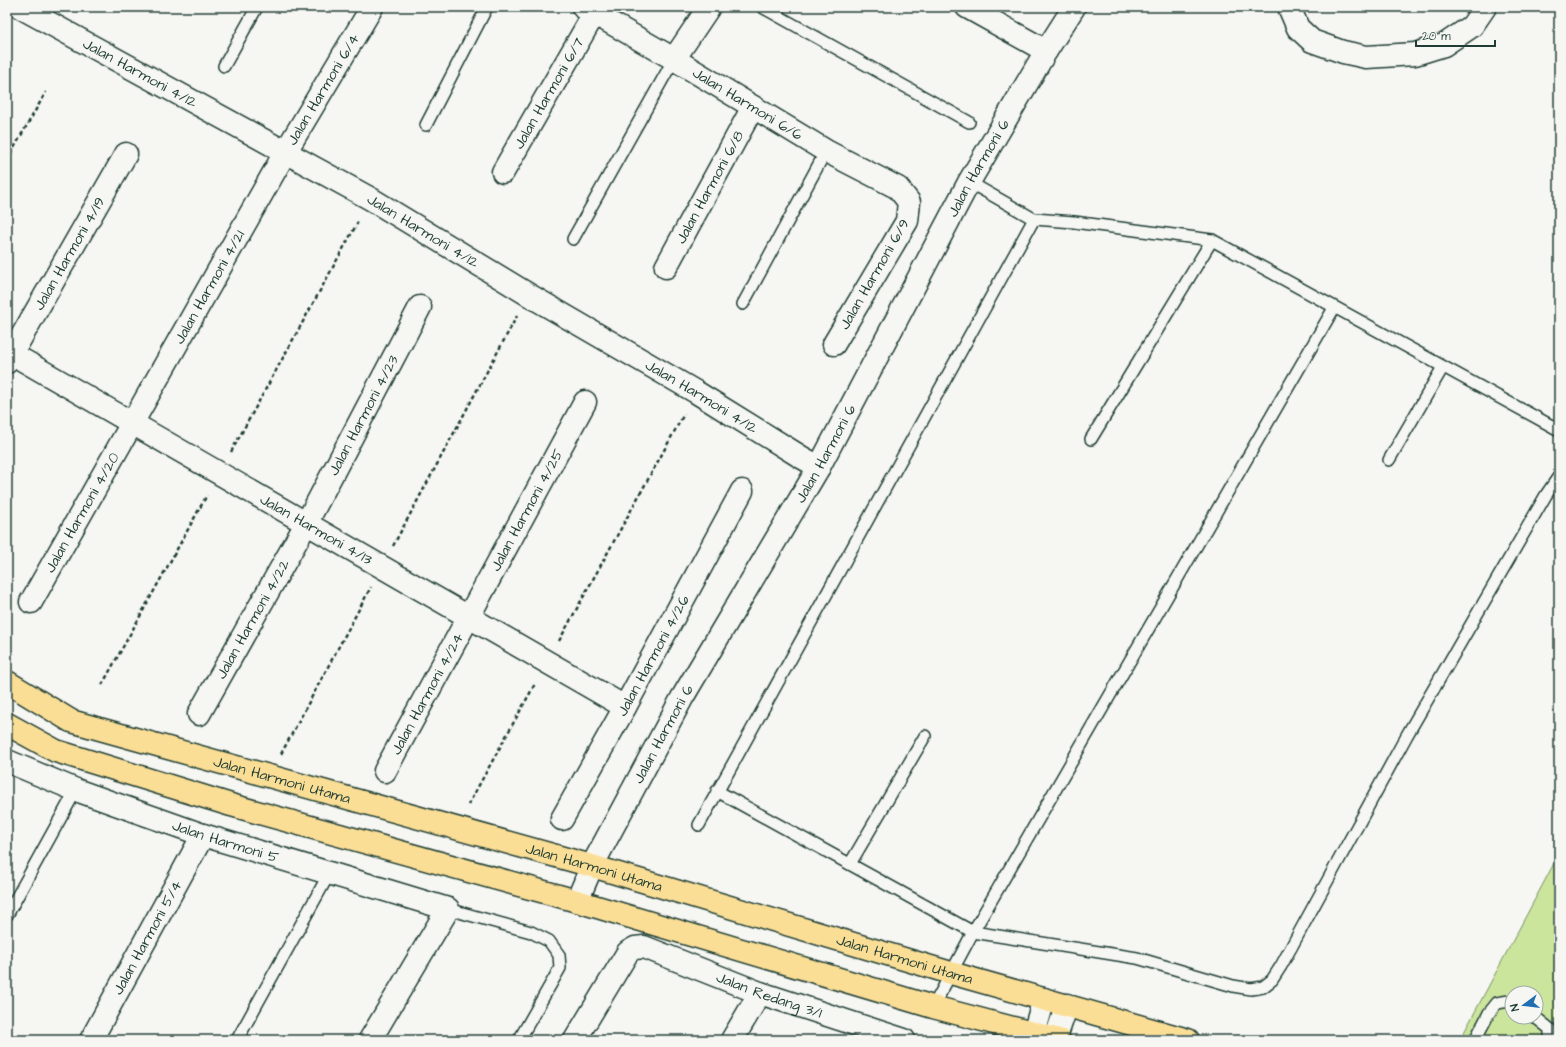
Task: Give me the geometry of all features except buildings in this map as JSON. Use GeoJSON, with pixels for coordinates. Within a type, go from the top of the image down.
{"type":"FeatureCollection","features":[{"type":"Feature","properties":{"kind":"main road","name":"Jalan Harmoni Utama"},"geometry":{"type":"LineString","coordinates":[[7,682],[71,721],[592,866],[951,973],[1188,1040]]}},
{"type":"Feature","properties":{"kind":"main road"},"geometry":{"type":"LineString","coordinates":[[7,724],[56,751],[239,807],[577,901],[1033,1037],[1057,1040]]}},
{"type":"Feature","properties":{"kind":"street","name":"Jalan Harmoni 4/12"},"geometry":{"type":"LineString","coordinates":[[20,7],[286,151],[371,199],[529,295],[696,392],[800,457],[819,467]]}},
{"type":"Feature","properties":{"kind":"street","name":"Jalan Harmoni 6/4"},"geometry":{"type":"LineString","coordinates":[[286,151],[372,7]]}},
{"type":"Feature","properties":{"kind":"street"},"geometry":{"type":"LineString","coordinates":[[674,59],[709,7]]}},
{"type":"Feature","properties":{"kind":"street"},"geometry":{"type":"LineString","coordinates":[[967,7],[992,13],[1046,50]]}},
{"type":"Feature","properties":{"kind":"street","name":"Jalan Harmoni 6"},"geometry":{"type":"LineString","coordinates":[[577,901],[592,866],[682,698],[819,467],[969,182],[1046,50],[1074,7]]}},
{"type":"Feature","properties":{"kind":"street"},"geometry":{"type":"LineString","coordinates":[[1289,7],[1298,28],[1312,41],[1343,52],[1366,57],[1414,54],[1444,45],[1472,26],[1485,7]]}},
{"type":"Feature","properties":{"kind":"street","name":"Jalan Harmoni 6/6"},"geometry":{"type":"LineString","coordinates":[[588,10],[674,59],[826,151],[898,188],[909,202]]}},
{"type":"Feature","properties":{"kind":"street","name":"Jalan Harmoni 6/7"},"geometry":{"type":"LineString","coordinates":[[503,172],[588,10]]}},
{"type":"Feature","properties":{"kind":"street","name":"Jalan Harmoni 6/8"},"geometry":{"type":"LineString","coordinates":[[666,267],[753,107]]}},
{"type":"Feature","properties":{"kind":"street","name":"Jalan Harmoni 4/21"},"geometry":{"type":"LineString","coordinates":[[132,423],[286,151]]}},
{"type":"Feature","properties":{"kind":"street","name":"Jalan Harmoni 4/19"},"geometry":{"type":"LineString","coordinates":[[8,356],[126,154]]}},
{"type":"Feature","properties":{"kind":"street","name":"Jalan Harmoni 6/9"},"geometry":{"type":"LineString","coordinates":[[834,344],[907,220],[909,202]]}},
{"type":"Feature","properties":{"kind":"street","name":"Jalan Harmoni 4/23"},"geometry":{"type":"LineString","coordinates":[[306,524],[420,307]]}},
{"type":"Feature","properties":{"kind":"street","name":"Jalan Harmoni 4/13"},"geometry":{"type":"LineString","coordinates":[[8,356],[132,423],[625,707]]}},
{"type":"Feature","properties":{"kind":"street","name":"Jalan Harmoni 4/25"},"geometry":{"type":"LineString","coordinates":[[468,617],[585,402]]}},
{"type":"Feature","properties":{"kind":"street","name":"Jalan Harmoni 4/20"},"geometry":{"type":"LineString","coordinates":[[31,602],[132,423]]}},
{"type":"Feature","properties":{"kind":"street","name":"Jalan Harmoni 4/26"},"geometry":{"type":"LineString","coordinates":[[562,819],[625,707],[742,491]]}},
{"type":"Feature","properties":{"kind":"street","name":"Jalan Harmoni 4/22"},"geometry":{"type":"LineString","coordinates":[[198,714],[306,524]]}},
{"type":"Feature","properties":{"kind":"street","name":"Jalan Harmoni 4/24"},"geometry":{"type":"LineString","coordinates":[[385,771],[468,617]]}},
{"type":"Feature","properties":{"kind":"street","name":"Jalan Harmoni 5"},"geometry":{"type":"LineString","coordinates":[[7,761],[76,790],[203,835],[448,909]]}},
{"type":"Feature","properties":{"kind":"street","name":"Jalan Harmoni 5/4"},"geometry":{"type":"LineString","coordinates":[[91,1040],[203,835]]}},
{"type":"Feature","properties":{"kind":"street"},"geometry":{"type":"LineString","coordinates":[[370,1040],[448,909]]}},
{"type":"Feature","properties":{"kind":"street","name":"Jalan Redang 3/1"},"geometry":{"type":"LineString","coordinates":[[574,1040],[628,952],[635,948],[644,947],[760,992],[898,1039]]}},
{"type":"Feature","properties":{"kind":"street"},"geometry":{"type":"LineString","coordinates":[[732,1040],[760,992]]}},
{"type":"Feature","properties":{"kind":"street"},"geometry":{"type":"LineString","coordinates":[[1033,1037],[1044,999]]}},
{"type":"Feature","properties":{"kind":"street"},"geometry":{"type":"LineString","coordinates":[[1057,1040],[1067,1005]]}},
{"type":"Feature","properties":{"kind":"lane"},"geometry":{"type":"LineString","coordinates":[[224,66],[257,7]]}},
{"type":"Feature","properties":{"kind":"lane"},"geometry":{"type":"LineString","coordinates":[[426,126],[487,7]]}},
{"type":"Feature","properties":{"kind":"lane"},"geometry":{"type":"LineString","coordinates":[[762,7],[969,122]]}},
{"type":"Feature","properties":{"kind":"lane"},"geometry":{"type":"LineString","coordinates":[[573,239],[674,59]]}},
{"type":"Feature","properties":{"kind":"lane"},"geometry":{"type":"LineString","coordinates":[[743,304],[826,151]]}},
{"type":"Feature","properties":{"kind":"lane"},"geometry":{"type":"LineString","coordinates":[[969,182],[1034,219],[1082,223],[1212,240],[1559,430]]}},
{"type":"Feature","properties":{"kind":"lane"},"geometry":{"type":"LineString","coordinates":[[699,825],[1034,219]]}},
{"type":"Feature","properties":{"kind":"lane"},"geometry":{"type":"LineString","coordinates":[[1091,439],[1212,240]]}},
{"type":"Feature","properties":{"kind":"lane"},"geometry":{"type":"LineString","coordinates":[[933,1007],[973,932],[1334,308]]}},
{"type":"Feature","properties":{"kind":"lane"},"geometry":{"type":"LineString","coordinates":[[1389,460],[1444,367]]}},
{"type":"Feature","properties":{"kind":"lane"},"geometry":{"type":"LineString","coordinates":[[717,791],[973,932],[1137,958],[1233,986],[1251,988],[1263,987],[1272,980],[1407,735],[1542,502],[1559,476]]}},
{"type":"Feature","properties":{"kind":"lane"},"geometry":{"type":"LineString","coordinates":[[850,864],[925,736]]}},
{"type":"Feature","properties":{"kind":"lane"},"geometry":{"type":"LineString","coordinates":[[7,915],[76,790]]}},
{"type":"Feature","properties":{"kind":"lane"},"geometry":{"type":"LineString","coordinates":[[237,1040],[329,874]]}},
{"type":"Feature","properties":{"kind":"lane"},"geometry":{"type":"LineString","coordinates":[[448,909],[531,932],[549,941],[559,954],[560,968],[519,1040]]}},
{"type":"Feature","properties":{"kind":"lane"},"geometry":{"type":"LineString","coordinates":[[1476,1040],[1489,1013],[1496,1003],[1504,1002]]}},
{"type":"Feature","properties":{"kind":"lane"},"geometry":{"type":"LineString","coordinates":[[1544,1024],[1550,1029],[1550,1040]]}},
{"type":"Feature","properties":{"kind":"path"},"geometry":{"type":"LineString","coordinates":[[7,160],[46,92]]}},
{"type":"Feature","properties":{"kind":"path"},"geometry":{"type":"LineString","coordinates":[[102,685],[360,218]]}},
{"type":"Feature","properties":{"kind":"path"},"geometry":{"type":"LineString","coordinates":[[278,760],[529,295]]}},
{"type":"Feature","properties":{"kind":"path"},"geometry":{"type":"LineString","coordinates":[[466,809],[696,392]]}},
{"type":"Feature","properties":{"kind":"green space"},"geometry":{"type":"Polygon","coordinates":[[[1559,854],[1559,1040],[1460,1040],[1559,854]]]}}]}
